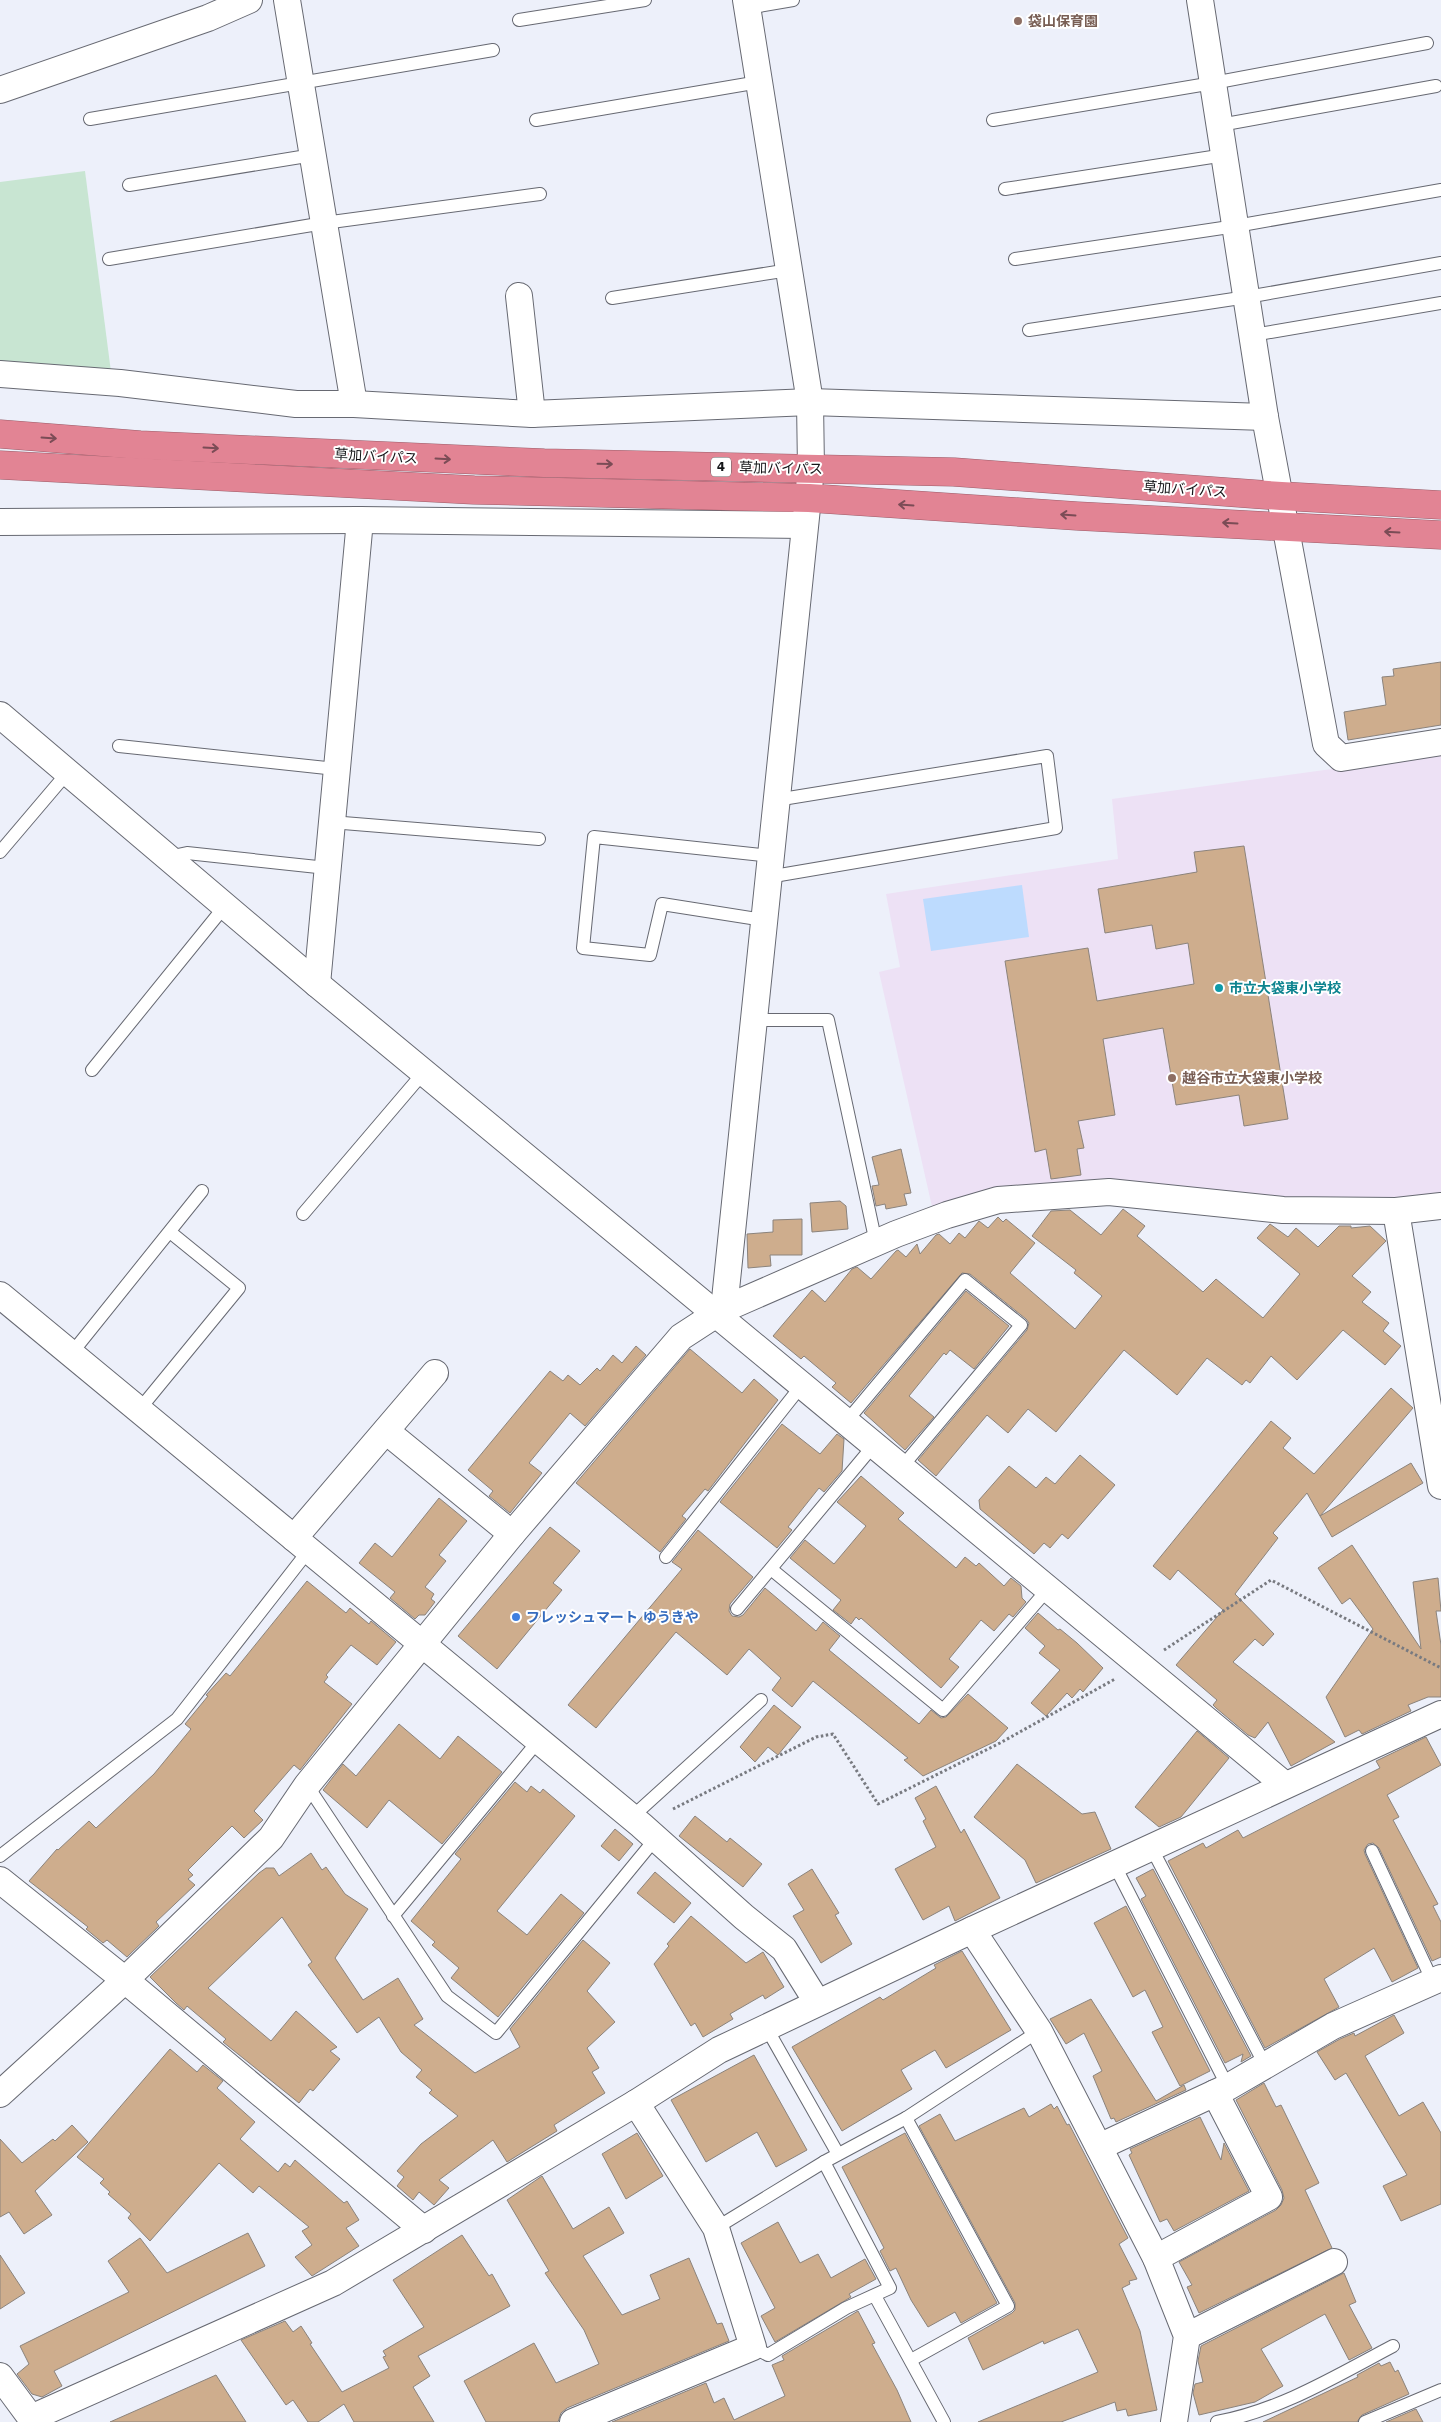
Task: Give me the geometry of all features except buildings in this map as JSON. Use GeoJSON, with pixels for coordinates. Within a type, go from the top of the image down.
{"type":"FeatureCollection","features":[{"type":"Feature","properties":{"kind":"highway","name":"草加バイパス"},"geometry":{"type":"LineString","coordinates":[[0,434],[140,445],[544,463],[954,472],[1281,496],[1441,505]]}},
{"type":"Feature","properties":{"kind":"highway","name":"草加バイパス"},"geometry":{"type":"LineString","coordinates":[[0,465],[474,490],[808,498],[1077,516],[1441,535]]}},
{"type":"Feature","properties":{"kind":"street"},"geometry":{"type":"LineString","coordinates":[[0,90],[208,18],[249,0]]}},
{"type":"Feature","properties":{"kind":"street"},"geometry":{"type":"LineString","coordinates":[[287,0],[354,404]]}},
{"type":"Feature","properties":{"kind":"street"},"geometry":{"type":"LineString","coordinates":[[1200,0],[1265,417],[1326,744],[1341,758],[1441,742]]}},
{"type":"Feature","properties":{"kind":"street"},"geometry":{"type":"LineString","coordinates":[[720,1312],[754,1020],[810,469],[810,402],[747,4]]}},
{"type":"Feature","properties":{"kind":"street"},"geometry":{"type":"LineString","coordinates":[[519,296],[532,414]]}},
{"type":"Feature","properties":{"kind":"street"},"geometry":{"type":"LineString","coordinates":[[0,374],[120,384],[296,404],[354,404],[532,414],[810,402],[1265,417]]}},
{"type":"Feature","properties":{"kind":"street"},"geometry":{"type":"LineString","coordinates":[[0,522],[360,520],[804,525]]}},
{"type":"Feature","properties":{"kind":"street"},"geometry":{"type":"LineString","coordinates":[[316,984],[360,520]]}},
{"type":"Feature","properties":{"kind":"street"},"geometry":{"type":"LineString","coordinates":[[0,715],[316,984],[720,1312],[802,1385],[901,1468],[1286,1785]]}},
{"type":"Feature","properties":{"kind":"street"},"geometry":{"type":"LineString","coordinates":[[0,2094],[125,1980],[271,1838],[307,1785],[421,1643],[512,1534],[681,1337],[720,1312],[947,1215],[998,1200],[1109,1192],[1283,1210],[1396,1211],[1441,1206]]}},
{"type":"Feature","properties":{"kind":"street"},"geometry":{"type":"LineString","coordinates":[[1396,1211],[1441,1486]]}},
{"type":"Feature","properties":{"kind":"street"},"geometry":{"type":"LineString","coordinates":[[0,1295],[643,1826],[744,1917],[784,1949],[818,2002]]}},
{"type":"Feature","properties":{"kind":"street"},"geometry":{"type":"LineString","coordinates":[[302,1544],[386,1431],[435,1373]]}},
{"type":"Feature","properties":{"kind":"street"},"geometry":{"type":"LineString","coordinates":[[386,1431],[512,1534]]}},
{"type":"Feature","properties":{"kind":"street"},"geometry":{"type":"LineString","coordinates":[[0,2376],[31,2418],[333,2283],[636,2103],[719,2050],[972,1930],[1441,1714]]}},
{"type":"Feature","properties":{"kind":"street"},"geometry":{"type":"LineString","coordinates":[[0,1880],[125,1980],[424,2230]]}},
{"type":"Feature","properties":{"kind":"street"},"geometry":{"type":"LineString","coordinates":[[972,1930],[1039,2031],[1156,2258],[1187,2336],[1174,2422]]}},
{"type":"Feature","properties":{"kind":"street"},"geometry":{"type":"LineString","coordinates":[[1099,2147],[1221,2090],[1333,2026],[1437,1980]]}},
{"type":"Feature","properties":{"kind":"street"},"geometry":{"type":"LineString","coordinates":[[1156,2258],[1269,2197],[1221,2090]]}},
{"type":"Feature","properties":{"kind":"street"},"geometry":{"type":"LineString","coordinates":[[573,2422],[753,2347],[716,2228],[636,2103]]}},
{"type":"Feature","properties":{"kind":"street"},"geometry":{"type":"LineString","coordinates":[[1187,2336],[1334,2262]]}},
{"type":"Feature","properties":{"kind":"lane"},"geometry":{"type":"LineString","coordinates":[[519,20],[644,0]]}},
{"type":"Feature","properties":{"kind":"lane"},"geometry":{"type":"LineString","coordinates":[[747,4],[793,0]]}},
{"type":"Feature","properties":{"kind":"lane"},"geometry":{"type":"LineString","coordinates":[[993,120],[1213,83],[1427,43]]}},
{"type":"Feature","properties":{"kind":"lane"},"geometry":{"type":"LineString","coordinates":[[90,119],[494,50]]}},
{"type":"Feature","properties":{"kind":"lane"},"geometry":{"type":"LineString","coordinates":[[536,120],[759,82]]}},
{"type":"Feature","properties":{"kind":"lane"},"geometry":{"type":"LineString","coordinates":[[1220,125],[1436,86]]}},
{"type":"Feature","properties":{"kind":"lane"},"geometry":{"type":"LineString","coordinates":[[129,185],[313,155]]}},
{"type":"Feature","properties":{"kind":"lane"},"geometry":{"type":"LineString","coordinates":[[1006,189],[1225,155]]}},
{"type":"Feature","properties":{"kind":"lane"},"geometry":{"type":"LineString","coordinates":[[1015,259],[1236,226],[1441,190]]}},
{"type":"Feature","properties":{"kind":"lane"},"geometry":{"type":"LineString","coordinates":[[109,259],[324,223],[540,194]]}},
{"type":"Feature","properties":{"kind":"lane"},"geometry":{"type":"LineString","coordinates":[[1028,330],[1247,297],[1441,263]]}},
{"type":"Feature","properties":{"kind":"lane"},"geometry":{"type":"LineString","coordinates":[[612,298],[789,270]]}},
{"type":"Feature","properties":{"kind":"lane"},"geometry":{"type":"LineString","coordinates":[[1253,335],[1441,303]]}},
{"type":"Feature","properties":{"kind":"lane"},"geometry":{"type":"LineString","coordinates":[[119,746],[336,769]]}},
{"type":"Feature","properties":{"kind":"lane"},"geometry":{"type":"LineString","coordinates":[[764,920],[662,904],[650,955],[583,948],[594,837],[770,867],[1056,828],[1047,756],[776,800]]}},
{"type":"Feature","properties":{"kind":"lane"},"geometry":{"type":"LineString","coordinates":[[0,852],[68,772]]}},
{"type":"Feature","properties":{"kind":"lane"},"geometry":{"type":"LineString","coordinates":[[331,822],[539,838]]}},
{"type":"Feature","properties":{"kind":"lane"},"geometry":{"type":"LineString","coordinates":[[167,857],[187,853],[327,868]]}},
{"type":"Feature","properties":{"kind":"lane"},"geometry":{"type":"LineString","coordinates":[[92,1070],[225,906]]}},
{"type":"Feature","properties":{"kind":"lane"},"geometry":{"type":"LineString","coordinates":[[754,1020],[828,1020],[876,1244]]}},
{"type":"Feature","properties":{"kind":"lane"},"geometry":{"type":"LineString","coordinates":[[303,1214],[424,1072]]}},
{"type":"Feature","properties":{"kind":"lane"},"geometry":{"type":"LineString","coordinates":[[71,1354],[202,1191]]}},
{"type":"Feature","properties":{"kind":"lane"},"geometry":{"type":"LineString","coordinates":[[139,1410],[239,1288],[170,1232]]}},
{"type":"Feature","properties":{"kind":"lane"},"geometry":{"type":"LineString","coordinates":[[846,1422],[965,1280],[1021,1325],[901,1468]]}},
{"type":"Feature","properties":{"kind":"lane"},"geometry":{"type":"LineString","coordinates":[[666,1557],[802,1385]]}},
{"type":"Feature","properties":{"kind":"lane"},"geometry":{"type":"LineString","coordinates":[[737,1609],[874,1445]]}},
{"type":"Feature","properties":{"kind":"lane"},"geometry":{"type":"LineString","coordinates":[[0,1856],[177,1719],[302,1544]]}},
{"type":"Feature","properties":{"kind":"lane"},"geometry":{"type":"LineString","coordinates":[[771,1569],[943,1710],[1048,1588]]}},
{"type":"Feature","properties":{"kind":"lane"},"geometry":{"type":"LineString","coordinates":[[307,1785],[447,1996],[496,2034],[643,1826],[761,1700]]}},
{"type":"Feature","properties":{"kind":"lane"},"geometry":{"type":"LineString","coordinates":[[393,1916],[538,1740]]}},
{"type":"Feature","properties":{"kind":"lane"},"geometry":{"type":"LineString","coordinates":[[1151,1847],[1265,2066]]}},
{"type":"Feature","properties":{"kind":"lane"},"geometry":{"type":"LineString","coordinates":[[1372,1852],[1437,1980]]}},
{"type":"Feature","properties":{"kind":"lane"},"geometry":{"type":"LineString","coordinates":[[1114,1864],[1221,2090]]}},
{"type":"Feature","properties":{"kind":"lane"},"geometry":{"type":"LineString","coordinates":[[766,2027],[838,2154]]}},
{"type":"Feature","properties":{"kind":"lane"},"geometry":{"type":"LineString","coordinates":[[716,2228],[824,2162],[906,2118],[1039,2031]]}},
{"type":"Feature","properties":{"kind":"lane"},"geometry":{"type":"LineString","coordinates":[[906,2118],[1008,2306],[911,2360]]}},
{"type":"Feature","properties":{"kind":"lane"},"geometry":{"type":"LineString","coordinates":[[753,2347],[768,2355],[846,2308],[890,2288],[824,2162]]}},
{"type":"Feature","properties":{"kind":"lane"},"geometry":{"type":"LineString","coordinates":[[875,2296],[944,2422]]}},
{"type":"Feature","properties":{"kind":"lane"},"geometry":{"type":"LineString","coordinates":[[1217,2422],[1240,2418],[1291,2400],[1393,2346]]}},
{"type":"Feature","properties":{"kind":"lane"},"geometry":{"type":"LineString","coordinates":[[1365,2422],[1441,2390]]}},
{"type":"Feature","properties":{"kind":"path"},"geometry":{"type":"LineString","coordinates":[[643,1826],[816,1737],[826,1734],[834,1734],[878,1804],[1000,1743],[1140,1665],[1271,1580],[1441,1668]]}},
{"type":"Feature","properties":{"kind":"shaded area","name":"越谷市立大袋東小学校"},"geometry":{"type":"Polygon","coordinates":[[[1441,754],[1441,1198],[1287,1201],[1168,1189],[933,1211],[879,972],[900,967],[886,894],[1118,859],[1112,799],[1441,754]]]}},
{"type":"Feature","properties":{"kind":"green space"},"geometry":{"type":"Polygon","coordinates":[[[85,171],[111,372],[0,363],[0,182],[85,171]]]}},
{"type":"Feature","properties":{"kind":"water"},"geometry":{"type":"Polygon","coordinates":[[[1022,885],[1029,937],[931,951],[923,899],[1022,885]]]}},
{"type":"Feature","properties":{"kind":"place","name":"袋山保育園"},"geometry":{"type":"Point","coordinates":[1018,21]}},
{"type":"Feature","properties":{"kind":"place","name":"市立大袋東小学校"},"geometry":{"type":"Point","coordinates":[1219,988]}},
{"type":"Feature","properties":{"kind":"place","name":"越谷市立大袋東小学校"},"geometry":{"type":"Point","coordinates":[1172,1078]}},
{"type":"Feature","properties":{"kind":"place","name":"フレッシュマート ゆうきや"},"geometry":{"type":"Point","coordinates":[516,1617]}}]}
